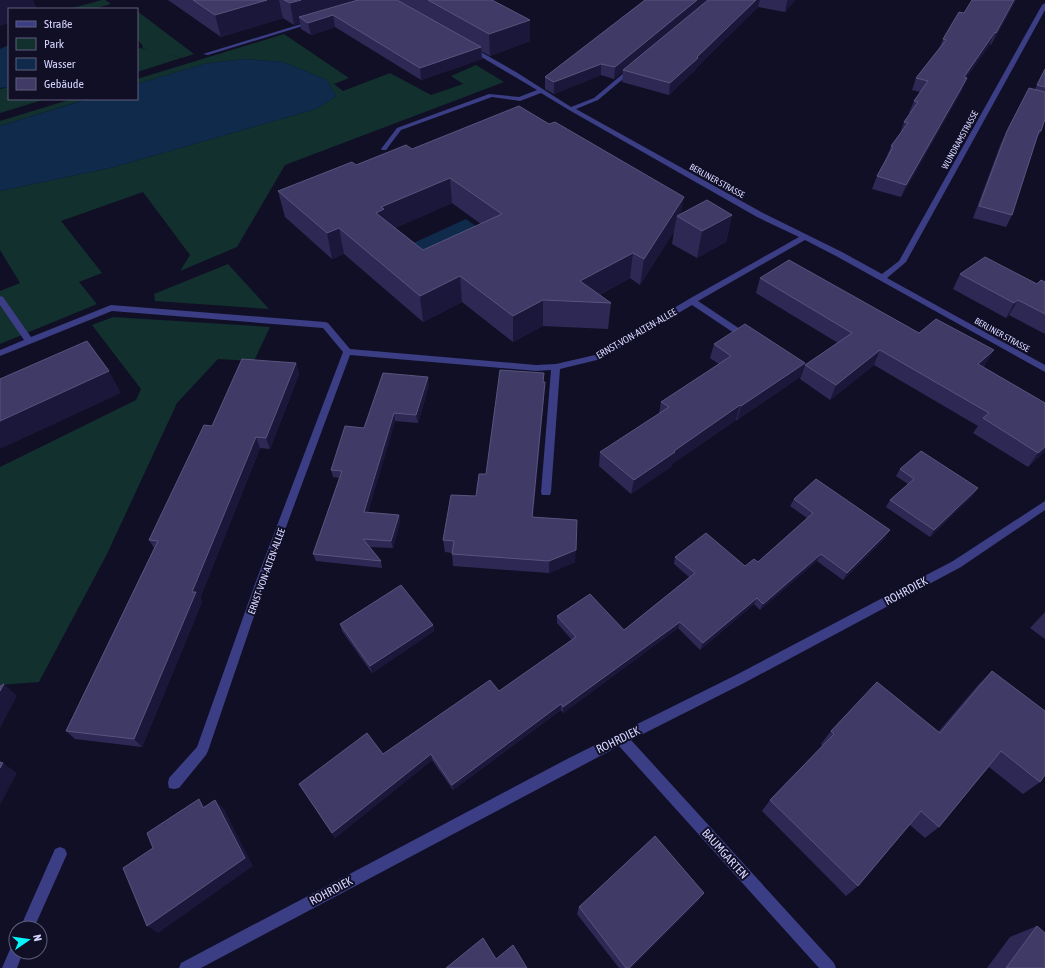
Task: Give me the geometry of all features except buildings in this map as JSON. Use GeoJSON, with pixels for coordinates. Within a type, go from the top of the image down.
{"type":"FeatureCollection","features":[{"type":"Feature","properties":{"kind":"street","name":"WUNDRAMSTRASSE"},"geometry":{"type":"LineString","coordinates":[[882,278],[902,262],[1045,5]]}},
{"type":"Feature","properties":{"kind":"street"},"geometry":{"type":"LineString","coordinates":[[206,54],[318,21]]}},
{"type":"Feature","properties":{"kind":"street","name":"BERLINER STRASSE"},"geometry":{"type":"LineString","coordinates":[[466,46],[514,73],[571,109],[760,215],[839,254],[1045,369]]}},
{"type":"Feature","properties":{"kind":"street"},"geometry":{"type":"LineString","coordinates":[[571,109],[596,99],[637,64]]}},
{"type":"Feature","properties":{"kind":"street"},"geometry":{"type":"LineString","coordinates":[[384,149],[399,130],[491,95],[520,99],[542,91]]}},
{"type":"Feature","properties":{"kind":"street","name":"ERNST-VON-ALTEN-ALLEE"},"geometry":{"type":"LineString","coordinates":[[174,782],[202,751],[261,581],[347,352],[536,368],[556,367],[598,357],[692,301],[806,238]]}},
{"type":"Feature","properties":{"kind":"street"},"geometry":{"type":"LineString","coordinates":[[0,299],[28,341]]}},
{"type":"Feature","properties":{"kind":"street"},"geometry":{"type":"LineString","coordinates":[[692,301],[756,343]]}},
{"type":"Feature","properties":{"kind":"street"},"geometry":{"type":"LineString","coordinates":[[0,353],[111,308],[325,325],[347,352]]}},
{"type":"Feature","properties":{"kind":"street"},"geometry":{"type":"LineString","coordinates":[[546,492],[556,367]]}},
{"type":"Feature","properties":{"kind":"street","name":"ROHRDIEK"},"geometry":{"type":"LineString","coordinates":[[186,968],[567,766],[740,679],[957,564],[1045,505]]}},
{"type":"Feature","properties":{"kind":"street","name":"BAUMGARTEN"},"geometry":{"type":"LineString","coordinates":[[621,739],[829,968]]}},
{"type":"Feature","properties":{"kind":"street"},"geometry":{"type":"LineString","coordinates":[[31,920],[60,854]]}},
{"type":"Feature","properties":{"kind":"green space"},"geometry":{"type":"Polygon","coordinates":[[[102,0],[105,0],[111,4],[97,8],[73,8],[102,0]]]}},
{"type":"Feature","properties":{"kind":"green space"},"geometry":{"type":"Polygon","coordinates":[[[138,12],[194,54],[182,58],[164,53],[181,58],[138,72],[138,49],[140,48],[150,50],[142,48],[143,46],[138,40],[138,12]]]}},
{"type":"Feature","properties":{"kind":"green space"},"geometry":{"type":"Polygon","coordinates":[[[284,34],[349,78],[334,84],[343,91],[390,73],[431,95],[463,84],[451,76],[476,65],[504,82],[285,165],[237,247],[180,271],[190,255],[143,192],[61,221],[102,273],[79,282],[97,304],[0,344],[0,291],[20,283],[0,250],[0,191],[114,167],[316,109],[336,96],[327,80],[283,62],[244,59],[204,64],[138,84],[138,79],[284,34]]]}},
{"type":"Feature","properties":{"kind":"green space"},"geometry":{"type":"Polygon","coordinates":[[[8,87],[8,100],[43,100],[0,113],[0,89],[8,87]]]}},
{"type":"Feature","properties":{"kind":"green space"},"geometry":{"type":"Polygon","coordinates":[[[69,100],[84,100],[0,126],[0,121],[69,100]]]}},
{"type":"Feature","properties":{"kind":"green space"},"geometry":{"type":"Polygon","coordinates":[[[228,264],[269,309],[155,301],[154,294],[228,264]]]}},
{"type":"Feature","properties":{"kind":"green space"},"geometry":{"type":"Polygon","coordinates":[[[113,317],[270,327],[254,361],[218,359],[177,403],[107,554],[39,682],[0,685],[0,467],[136,400],[141,389],[92,325],[113,317]]]}},
{"type":"Feature","properties":{"kind":"water"},"geometry":{"type":"Polygon","coordinates":[[[8,45],[8,87],[0,88],[0,49],[8,45]]]}},
{"type":"Feature","properties":{"kind":"water"},"geometry":{"type":"Polygon","coordinates":[[[244,59],[283,62],[327,80],[336,96],[316,109],[114,167],[0,191],[0,126],[85,100],[138,100],[138,84],[204,64],[244,59]]]}},
{"type":"Feature","properties":{"kind":"water"},"geometry":{"type":"Polygon","coordinates":[[[466,219],[477,227],[434,268],[407,246],[466,219]]]}}]}
